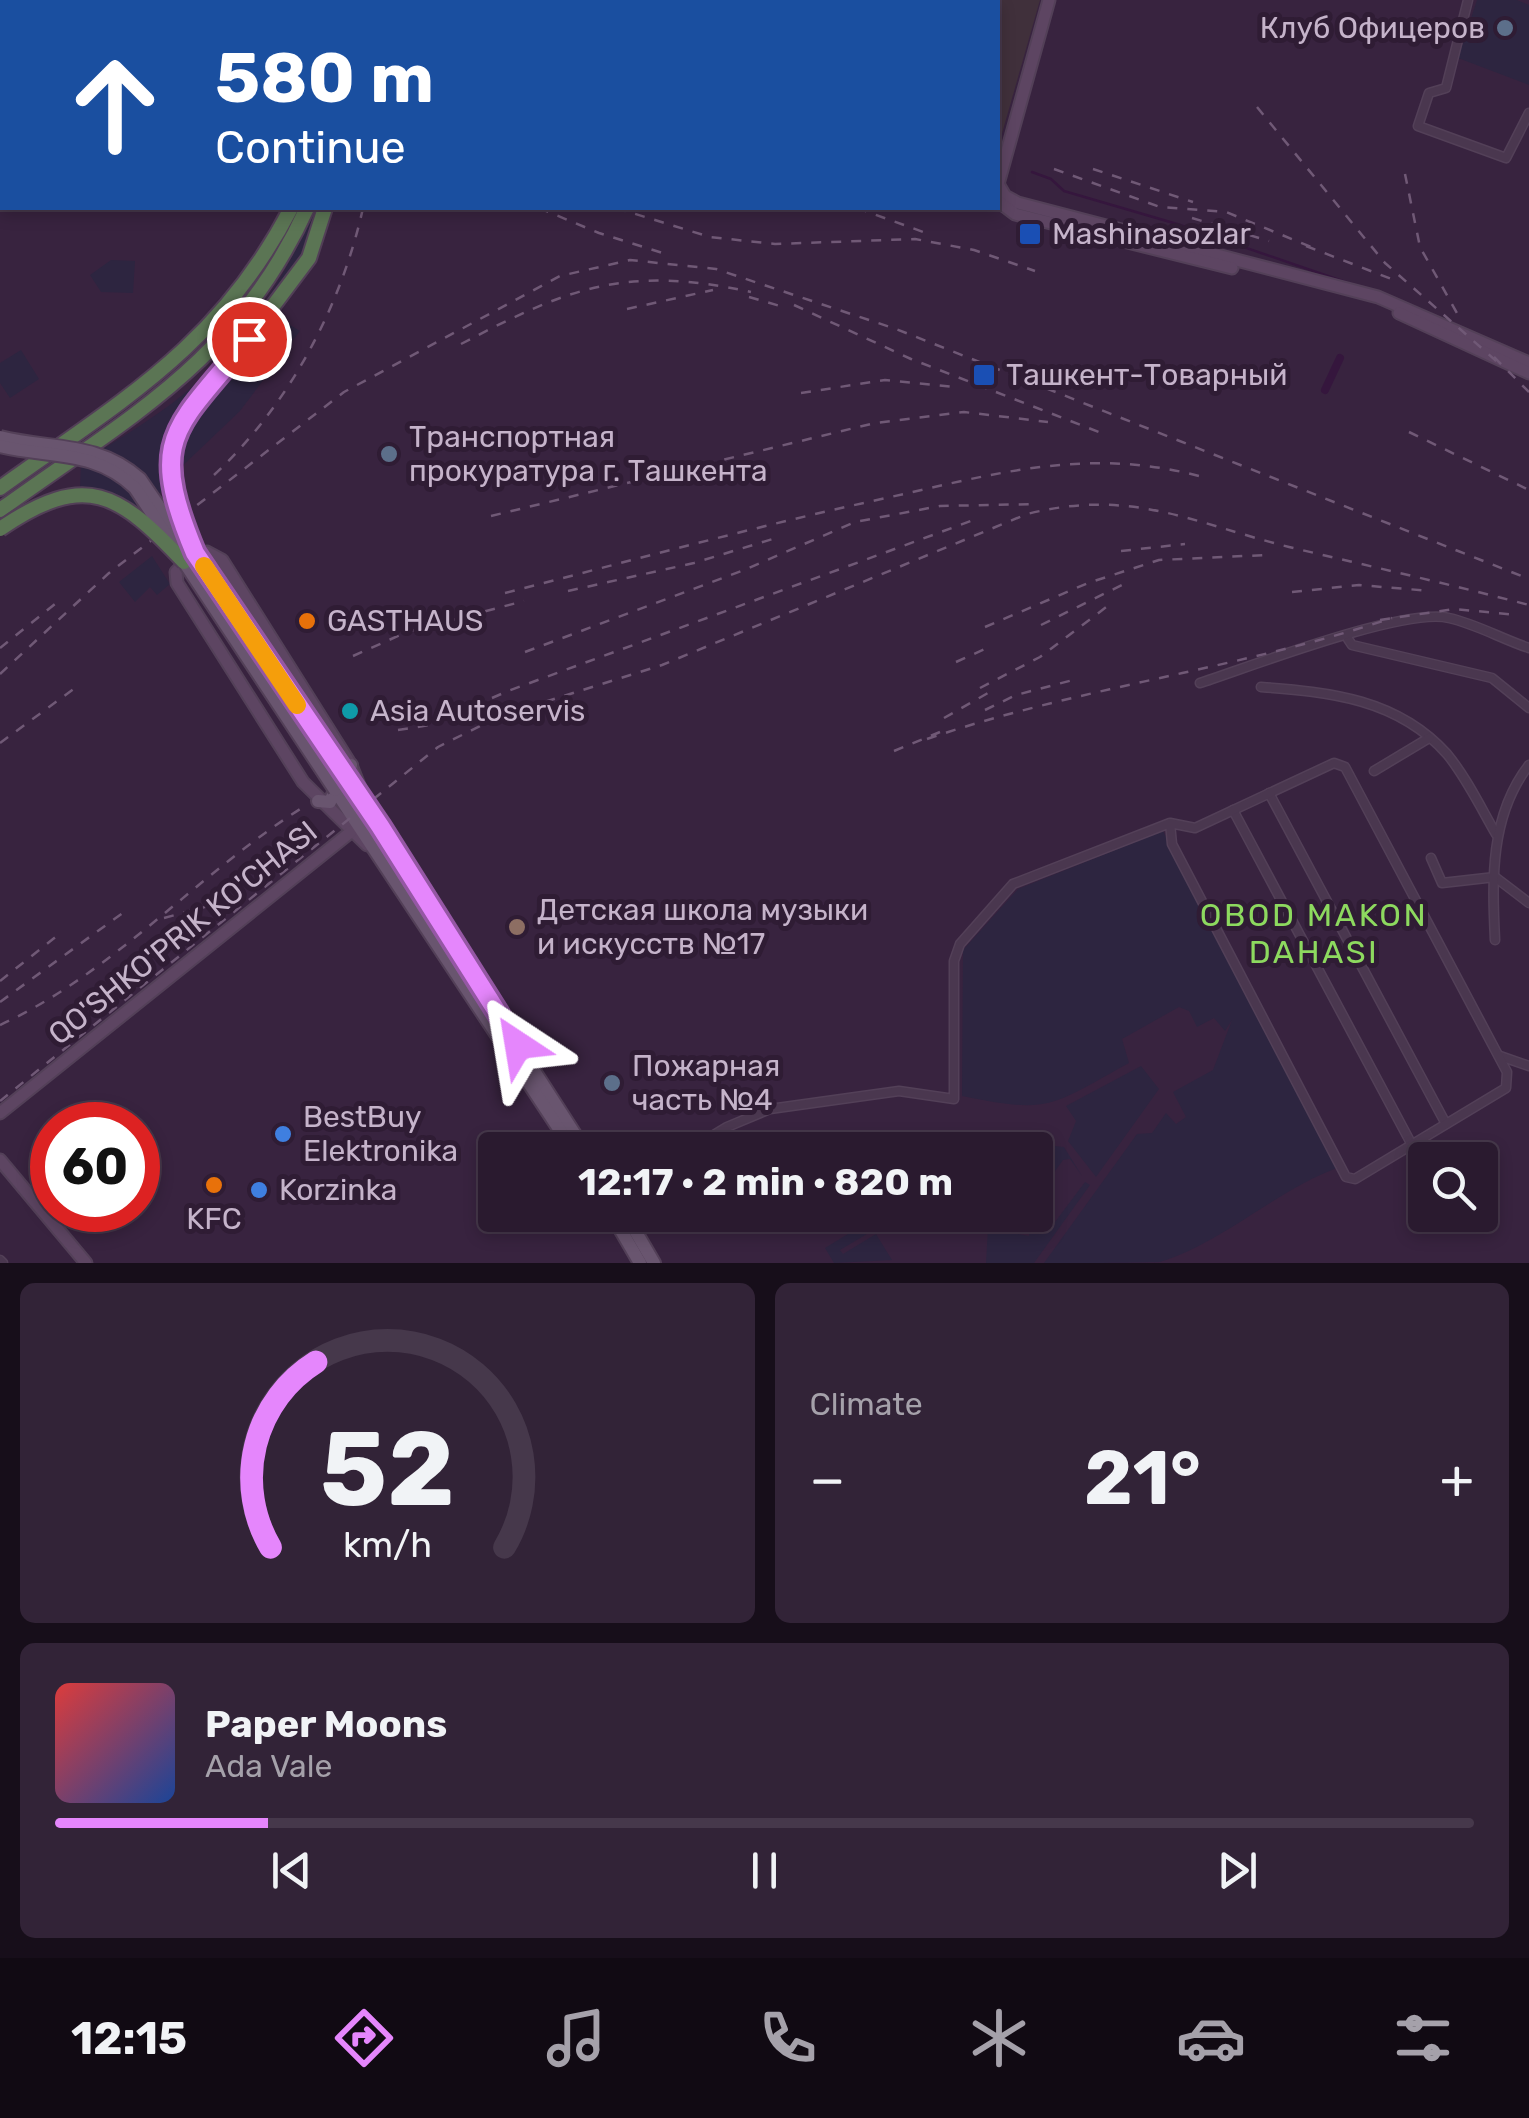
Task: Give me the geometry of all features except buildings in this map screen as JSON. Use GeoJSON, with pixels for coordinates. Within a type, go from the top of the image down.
{"type":"FeatureCollection","features":[{"type":"Feature","properties":{"kind":"highway"},"geometry":{"type":"LineString","coordinates":[[0,488],[163,372],[202,336],[255,272],[289,210]]}},
{"type":"Feature","properties":{"kind":"highway"},"geometry":{"type":"LineString","coordinates":[[0,510],[154,403],[198,366],[266,285],[307,210]]}},
{"type":"Feature","properties":{"kind":"highway"},"geometry":{"type":"LineString","coordinates":[[189,558],[171,490],[169,459],[183,423],[299,275],[314,246],[324,210]]}},
{"type":"Feature","properties":{"kind":"highway"},"geometry":{"type":"LineString","coordinates":[[0,530],[50,501],[76,496],[106,498],[137,514],[189,558]]}},
{"type":"Feature","properties":{"kind":"main road"},"geometry":{"type":"LineString","coordinates":[[1000,177],[1050,0]]}},
{"type":"Feature","properties":{"kind":"main road"},"geometry":{"type":"LineString","coordinates":[[1000,187],[1005,196],[1018,203],[1378,297],[1529,363]]}},
{"type":"Feature","properties":{"kind":"main road"},"geometry":{"type":"LineString","coordinates":[[1000,203],[1015,214],[1375,304],[1529,373]]}},
{"type":"Feature","properties":{"kind":"main road"},"geometry":{"type":"LineString","coordinates":[[0,437],[76,446],[119,462],[150,489],[335,790],[561,1132]]}},
{"type":"Feature","properties":{"kind":"main road"},"geometry":{"type":"LineString","coordinates":[[0,446],[76,456],[115,472],[140,493],[346,768]]}},
{"type":"Feature","properties":{"kind":"main road"},"geometry":{"type":"LineString","coordinates":[[385,861],[336,822],[318,801],[177,583],[177,570],[186,560],[209,552],[222,560],[369,809],[574,1132]]}},
{"type":"Feature","properties":{"kind":"main road"},"geometry":{"type":"LineString","coordinates":[[318,801],[330,802],[335,790]]}},
{"type":"Feature","properties":{"kind":"main road"},"geometry":{"type":"LineString","coordinates":[[333,844],[335,790]]}},
{"type":"Feature","properties":{"kind":"main road","name":"QO'SHKO'PRIK KO'CHASI"},"geometry":{"type":"LineString","coordinates":[[0,1117],[11,1104],[352,831]]}},
{"type":"Feature","properties":{"kind":"main road"},"geometry":{"type":"LineString","coordinates":[[0,1159],[86,1263]]}},
{"type":"Feature","properties":{"kind":"main road"},"geometry":{"type":"LineString","coordinates":[[626,1232],[650,1262]]}},
{"type":"Feature","properties":{"kind":"main road"},"geometry":{"type":"LineString","coordinates":[[635,1232],[650,1262]]}},
{"type":"Feature","properties":{"kind":"street"},"geometry":{"type":"LineString","coordinates":[[1468,0],[1446,88],[1429,93],[1418,126],[1506,158],[1529,113]]}},
{"type":"Feature","properties":{"kind":"street"},"geometry":{"type":"LineString","coordinates":[[1200,683],[1351,634],[1432,616],[1448,618],[1529,648]]}},
{"type":"Feature","properties":{"kind":"street"},"geometry":{"type":"LineString","coordinates":[[1348,638],[1352,645],[1492,678],[1529,708]]}},
{"type":"Feature","properties":{"kind":"street"},"geometry":{"type":"LineString","coordinates":[[1261,688],[1354,698],[1396,715],[1448,755],[1496,834]]}},
{"type":"Feature","properties":{"kind":"street"},"geometry":{"type":"LineString","coordinates":[[1374,771],[1429,738]]}},
{"type":"Feature","properties":{"kind":"street"},"geometry":{"type":"LineString","coordinates":[[719,1132],[770,1109],[899,1092],[954,1099],[954,961],[960,944],[1013,884],[1170,823],[1195,828],[1329,764],[1345,766],[1509,1077],[1506,1088],[1415,1142]]}},
{"type":"Feature","properties":{"kind":"street"},"geometry":{"type":"LineString","coordinates":[[1495,940],[1496,834],[1516,782],[1529,765]]}},
{"type":"Feature","properties":{"kind":"street"},"geometry":{"type":"LineString","coordinates":[[1269,793],[1446,1124]]}},
{"type":"Feature","properties":{"kind":"street"},"geometry":{"type":"LineString","coordinates":[[1233,810],[1411,1142]]}},
{"type":"Feature","properties":{"kind":"street"},"geometry":{"type":"LineString","coordinates":[[1170,823],[1172,844],[1344,1174],[1355,1179],[1408,1146]]}},
{"type":"Feature","properties":{"kind":"street"},"geometry":{"type":"LineString","coordinates":[[1431,858],[1442,883],[1494,877],[1529,904]]}},
{"type":"Feature","properties":{"kind":"street"},"geometry":{"type":"LineString","coordinates":[[1498,1055],[1529,1066]]}},
{"type":"Feature","properties":{"kind":"shaded area"},"geometry":{"type":"Polygon","coordinates":[[[1000,0],[1040,0],[1000,140],[1000,0]]]}},
{"type":"Feature","properties":{"kind":"shaded area"},"geometry":{"type":"Polygon","coordinates":[[[1477,0],[1517,0],[1529,5],[1529,85],[1458,58],[1477,0]]]}},
{"type":"Feature","properties":{"kind":"shaded area"},"geometry":{"type":"Polygon","coordinates":[[[314,210],[320,210],[307,255],[172,429],[164,452],[165,490],[138,506],[109,493],[80,489],[81,464],[154,416],[214,365],[249,324],[292,256],[314,210]]]}},
{"type":"Feature","properties":{"kind":"shaded area"},"geometry":{"type":"Polygon","coordinates":[[[111,260],[135,261],[133,293],[101,292],[90,275],[111,260]]]}},
{"type":"Feature","properties":{"kind":"shaded area"},"geometry":{"type":"Polygon","coordinates":[[[275,316],[300,331],[240,411],[176,472],[188,428],[275,316]]]}},
{"type":"Feature","properties":{"kind":"shaded area"},"geometry":{"type":"Polygon","coordinates":[[[21,350],[39,379],[10,398],[0,383],[0,363],[21,350]]]}},
{"type":"Feature","properties":{"kind":"shaded area"},"geometry":{"type":"Polygon","coordinates":[[[152,556],[170,584],[157,595],[150,587],[135,602],[119,582],[152,556]]]}},
{"type":"Feature","properties":{"kind":"shaded area"},"geometry":{"type":"Polygon","coordinates":[[[1163,831],[1337,1168],[1206,1242],[1160,1262],[1044,1263],[1137,1134],[1152,1133],[1166,1113],[1176,1124],[1186,1117],[1173,1092],[1213,1070],[1232,1020],[1225,1031],[1214,1018],[1197,1027],[1189,1011],[1179,1007],[1122,1039],[1129,1063],[1049,1103],[1014,1105],[962,1096],[963,950],[1018,889],[1163,831]]]}},
{"type":"Feature","properties":{"kind":"shaded area"},"geometry":{"type":"Polygon","coordinates":[[[1141,1066],[1159,1089],[1096,1177],[1068,1141],[1076,1121],[1066,1106],[1141,1066]]]}},
{"type":"Feature","properties":{"kind":"shaded area"},"geometry":{"type":"Polygon","coordinates":[[[1053,1146],[1064,1147],[1082,1176],[1070,1159],[1063,1160],[1053,1174],[1053,1146]]]}},
{"type":"Feature","properties":{"kind":"shaded area"},"geometry":{"type":"Polygon","coordinates":[[[1085,1182],[1090,1185],[1034,1263],[986,1263],[988,1232],[1029,1236],[1029,1232],[1053,1232],[1053,1225],[1085,1182]]]}},
{"type":"Feature","properties":{"kind":"shaded area"},"geometry":{"type":"Polygon","coordinates":[[[851,1232],[870,1232],[840,1250],[843,1254],[876,1234],[892,1260],[834,1263],[825,1248],[851,1232]]]}},
{"type":"Feature","properties":{"kind":"waterway"},"geometry":{"type":"LineString","coordinates":[[1032,172],[1051,179],[1064,191],[1177,224],[1357,286]]}},
{"type":"Feature","properties":{"kind":"waterway"},"geometry":{"type":"LineString","coordinates":[[1325,390],[1340,358]]}},
{"type":"Feature","properties":{"kind":"railway"},"geometry":{"type":"LineString","coordinates":[[1257,107],[1385,263],[1503,367]]}},
{"type":"Feature","properties":{"kind":"railway"},"geometry":{"type":"LineString","coordinates":[[1054,169],[1160,207],[1226,212],[1316,249]]}},
{"type":"Feature","properties":{"kind":"railway"},"geometry":{"type":"LineString","coordinates":[[1093,169],[1193,202]]}},
{"type":"Feature","properties":{"kind":"railway"},"geometry":{"type":"LineString","coordinates":[[1405,174],[1420,247],[1458,315]]}},
{"type":"Feature","properties":{"kind":"railway"},"geometry":{"type":"LineString","coordinates":[[214,475],[266,418],[308,352],[341,282],[362,210]]}},
{"type":"Feature","properties":{"kind":"railway"},"geometry":{"type":"LineString","coordinates":[[544,210],[666,254]]}},
{"type":"Feature","properties":{"kind":"railway"},"geometry":{"type":"LineString","coordinates":[[622,210],[710,237],[775,244],[915,239],[974,250],[1035,271]]}},
{"type":"Feature","properties":{"kind":"railway"},"geometry":{"type":"LineString","coordinates":[[863,210],[926,233]]}},
{"type":"Feature","properties":{"kind":"railway"},"geometry":{"type":"LineString","coordinates":[[1192,218],[1269,241]]}},
{"type":"Feature","properties":{"kind":"railway"},"geometry":{"type":"LineString","coordinates":[[1306,246],[1394,280]]}},
{"type":"Feature","properties":{"kind":"railway"},"geometry":{"type":"LineString","coordinates":[[0,674],[109,573],[344,392],[560,276],[630,260],[716,269],[896,329],[1529,579]]}},
{"type":"Feature","properties":{"kind":"railway"},"geometry":{"type":"LineString","coordinates":[[461,344],[535,308],[600,286],[668,281],[751,292]]}},
{"type":"Feature","properties":{"kind":"railway"},"geometry":{"type":"LineString","coordinates":[[627,309],[713,290]]}},
{"type":"Feature","properties":{"kind":"railway"},"geometry":{"type":"LineString","coordinates":[[749,297],[787,308]]}},
{"type":"Feature","properties":{"kind":"railway"},"geometry":{"type":"LineString","coordinates":[[794,305],[911,359],[1104,434]]}},
{"type":"Feature","properties":{"kind":"railway"},"geometry":{"type":"LineString","coordinates":[[1494,357],[1529,392]]}},
{"type":"Feature","properties":{"kind":"railway"},"geometry":{"type":"LineString","coordinates":[[801,393],[885,380],[954,387]]}},
{"type":"Feature","properties":{"kind":"railway"},"geometry":{"type":"LineString","coordinates":[[491,516],[875,423],[964,412],[1048,422]]}},
{"type":"Feature","properties":{"kind":"railway"},"geometry":{"type":"LineString","coordinates":[[1409,432],[1529,490]]}},
{"type":"Feature","properties":{"kind":"railway"},"geometry":{"type":"LineString","coordinates":[[505,593],[777,523],[1033,468],[1114,463],[1199,476]]}},
{"type":"Feature","properties":{"kind":"railway"},"geometry":{"type":"LineString","coordinates":[[525,652],[744,570],[855,522],[940,506],[1038,504]]}},
{"type":"Feature","properties":{"kind":"railway"},"geometry":{"type":"LineString","coordinates":[[0,1101],[438,747],[500,716],[662,665],[1027,514],[1098,505],[1160,511],[1289,547],[1529,605]]}},
{"type":"Feature","properties":{"kind":"railway"},"geometry":{"type":"LineString","coordinates":[[398,730],[430,725],[508,691],[979,518]]}},
{"type":"Feature","properties":{"kind":"railway"},"geometry":{"type":"LineString","coordinates":[[568,591],[694,563],[776,538]]}},
{"type":"Feature","properties":{"kind":"railway"},"geometry":{"type":"LineString","coordinates":[[1121,551],[1185,544]]}},
{"type":"Feature","properties":{"kind":"railway"},"geometry":{"type":"LineString","coordinates":[[985,627],[1088,583],[1159,560],[1266,555]]}},
{"type":"Feature","properties":{"kind":"railway"},"geometry":{"type":"LineString","coordinates":[[1041,625],[1130,581]]}},
{"type":"Feature","properties":{"kind":"railway"},"geometry":{"type":"LineString","coordinates":[[1292,592],[1359,585],[1431,591]]}},
{"type":"Feature","properties":{"kind":"railway"},"geometry":{"type":"LineString","coordinates":[[353,656],[407,632],[524,601]]}},
{"type":"Feature","properties":{"kind":"railway"},"geometry":{"type":"LineString","coordinates":[[0,648],[55,604]]}},
{"type":"Feature","properties":{"kind":"railway"},"geometry":{"type":"LineString","coordinates":[[980,688],[1040,657],[1109,605]]}},
{"type":"Feature","properties":{"kind":"railway"},"geometry":{"type":"LineString","coordinates":[[1380,620],[1454,609],[1518,615]]}},
{"type":"Feature","properties":{"kind":"railway"},"geometry":{"type":"LineString","coordinates":[[927,739],[1042,705],[1277,651],[1392,618]]}},
{"type":"Feature","properties":{"kind":"railway"},"geometry":{"type":"LineString","coordinates":[[956,662],[985,649]]}},
{"type":"Feature","properties":{"kind":"railway"},"geometry":{"type":"LineString","coordinates":[[985,710],[1016,695],[1073,680]]}},
{"type":"Feature","properties":{"kind":"railway"},"geometry":{"type":"LineString","coordinates":[[0,743],[75,688]]}},
{"type":"Feature","properties":{"kind":"railway"},"geometry":{"type":"LineString","coordinates":[[944,718],[995,689]]}},
{"type":"Feature","properties":{"kind":"railway"},"geometry":{"type":"LineString","coordinates":[[894,751],[940,732]]}},
{"type":"Feature","properties":{"kind":"railway"},"geometry":{"type":"LineString","coordinates":[[0,1025],[81,978],[266,832],[305,806]]}},
{"type":"Feature","properties":{"kind":"railway"},"geometry":{"type":"LineString","coordinates":[[164,918],[246,896]]}},
{"type":"Feature","properties":{"kind":"railway"},"geometry":{"type":"LineString","coordinates":[[0,1002],[124,912]]}},
{"type":"Feature","properties":{"kind":"railway"},"geometry":{"type":"LineString","coordinates":[[0,981],[62,932]]}},
{"type":"Feature","properties":{"kind":"slow traffic"},"geometry":{"type":"LineString","coordinates":[[204,566],[297,705]]}},
{"type":"Feature","properties":{"kind":"place","name":"Клуб Офицеров"},"geometry":{"type":"Point","coordinates":[1505,28]}},
{"type":"Feature","properties":{"kind":"place","name":"Mashinasozlar"},"geometry":{"type":"Point","coordinates":[1030,234]}},
{"type":"Feature","properties":{"kind":"place","name":"Ташкент-Товарный"},"geometry":{"type":"Point","coordinates":[984,375]}},
{"type":"Feature","properties":{"kind":"place","name":"Транспортная прокуратура г. Ташкента"},"geometry":{"type":"Point","coordinates":[389,454]}},
{"type":"Feature","properties":{"kind":"place","name":"GASTHAUS"},"geometry":{"type":"Point","coordinates":[307,621]}},
{"type":"Feature","properties":{"kind":"place","name":"Asia Autoservis"},"geometry":{"type":"Point","coordinates":[350,711]}},
{"type":"Feature","properties":{"kind":"place","name":"Детская школа музыки и искусств №17"},"geometry":{"type":"Point","coordinates":[517,927]}},
{"type":"Feature","properties":{"kind":"place","name":"Пожарная часть №4"},"geometry":{"type":"Point","coordinates":[612,1083]}},
{"type":"Feature","properties":{"kind":"place","name":"BestBuy Elektronika"},"geometry":{"type":"Point","coordinates":[283,1134]}},
{"type":"Feature","properties":{"kind":"place","name":"KFC"},"geometry":{"type":"Point","coordinates":[214,1185]}},
{"type":"Feature","properties":{"kind":"place","name":"Korzinka"},"geometry":{"type":"Point","coordinates":[259,1190]}},
{"type":"Feature","properties":{"kind":"district","name":"OBOD MAKON DAHASI"},"geometry":{"type":"Point","coordinates":[1314,934]}},
{"type":"Feature","properties":{"kind":"route"},"geometry":{"type":"LineString","coordinates":[[249,339],[196,403],[174,442],[168,475],[180,517],[195,553],[380,826],[518,1045]]}}]}
